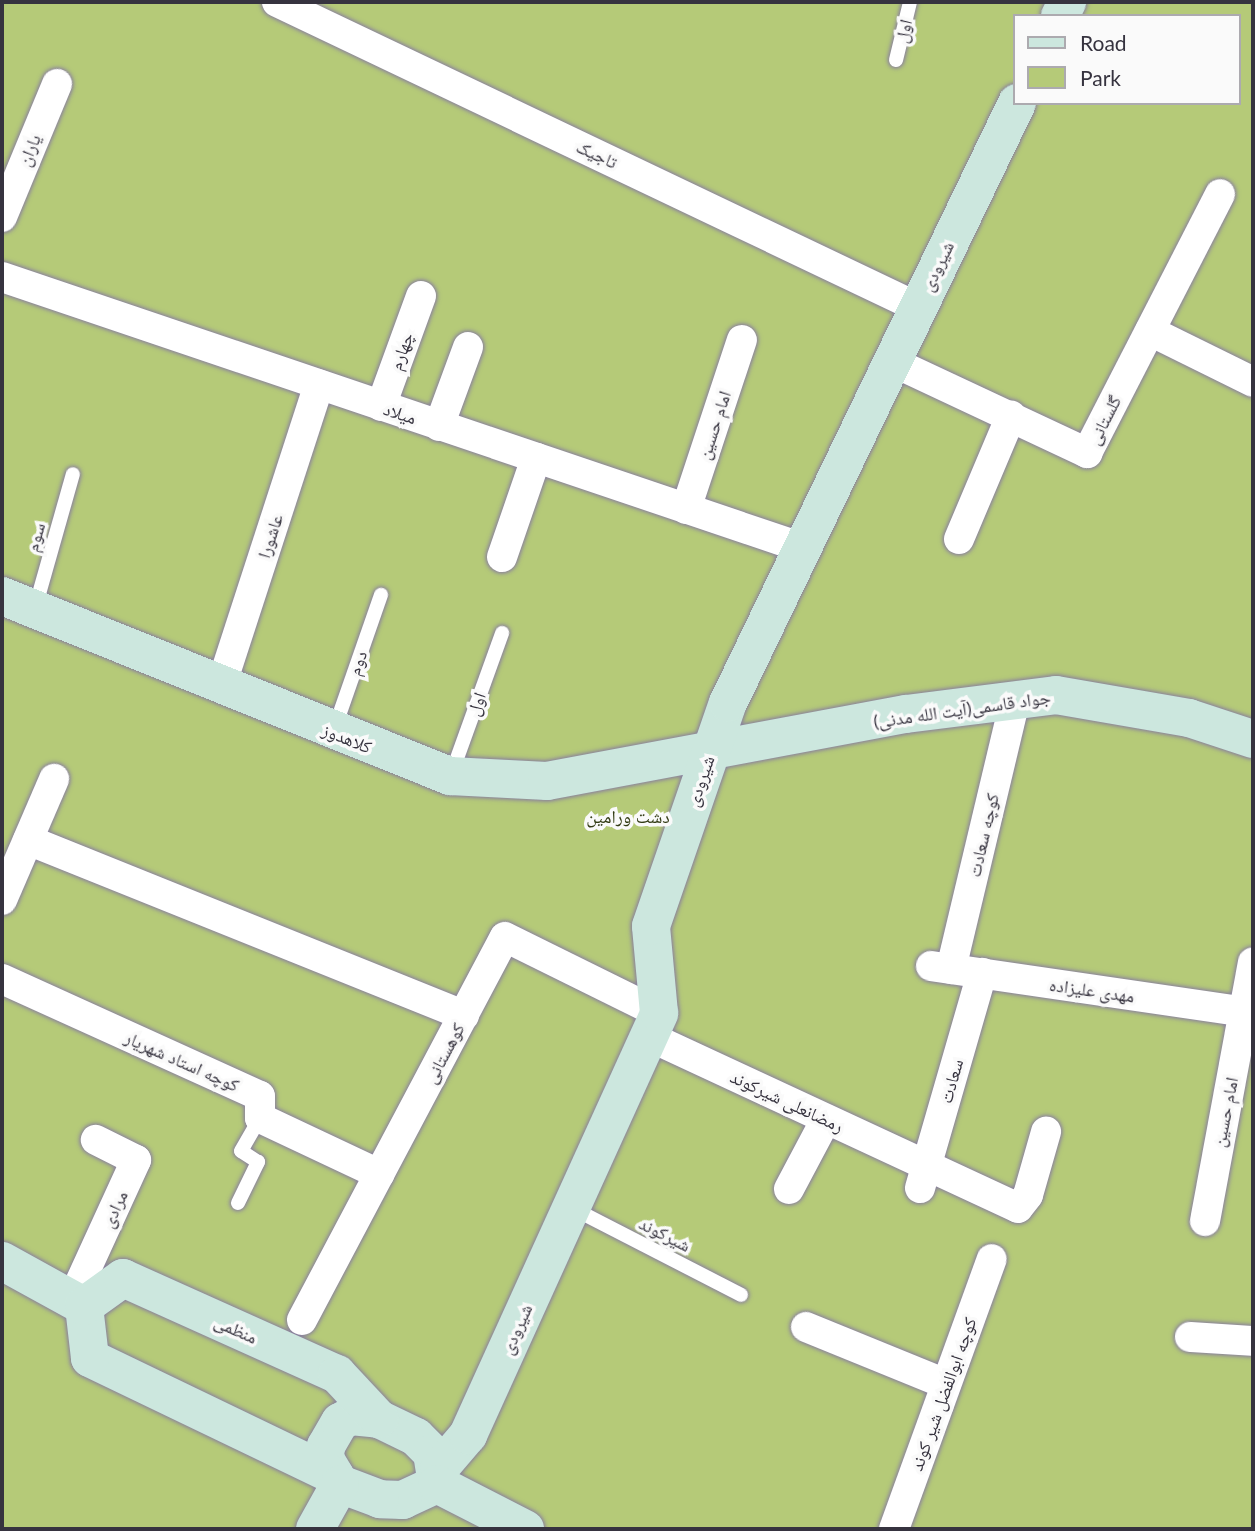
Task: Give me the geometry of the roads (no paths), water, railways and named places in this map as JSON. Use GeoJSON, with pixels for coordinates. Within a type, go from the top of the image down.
{"type":"FeatureCollection","features":[{"type":"Feature","properties":{"kind":"street","name":"تاجیک"},"geometry":{"type":"LineString","coordinates":[[277,2],[917,307]]}},
{"type":"Feature","properties":{"kind":"street","name":"یاران"},"geometry":{"type":"LineString","coordinates":[[2,217],[57,84]]}},
{"type":"Feature","properties":{"kind":"street","name":"شیرودی"},"geometry":{"type":"LineString","coordinates":[[438,1477],[468,1435],[654,1024],[651,926],[710,751],[800,547],[1016,105]]}},
{"type":"Feature","properties":{"kind":"street","name":"گلستانی"},"geometry":{"type":"LineString","coordinates":[[891,361],[1087,453],[1220,194]]}},
{"type":"Feature","properties":{"kind":"street","name":"میلاد"},"geometry":{"type":"LineString","coordinates":[[2,277],[800,547]]}},
{"type":"Feature","properties":{"kind":"street","name":"چهارم"},"geometry":{"type":"LineString","coordinates":[[381,406],[421,296]]}},
{"type":"Feature","properties":{"kind":"street"},"geometry":{"type":"LineString","coordinates":[[1150,331],[1253,382]]}},
{"type":"Feature","properties":{"kind":"street","name":"امام حسین"},"geometry":{"type":"LineString","coordinates":[[686,509],[742,340]]}},
{"type":"Feature","properties":{"kind":"street"},"geometry":{"type":"LineString","coordinates":[[439,426],[468,347]]}},
{"type":"Feature","properties":{"kind":"street","name":"عاشورا"},"geometry":{"type":"LineString","coordinates":[[221,686],[319,385]]}},
{"type":"Feature","properties":{"kind":"street"},"geometry":{"type":"LineString","coordinates":[[959,539],[1011,416]]}},
{"type":"Feature","properties":{"kind":"street"},"geometry":{"type":"LineString","coordinates":[[502,557],[536,458]]}},
{"type":"Feature","properties":{"kind":"street","name":"کلاهدوز"},"geometry":{"type":"LineString","coordinates":[[18,603],[334,732],[450,776],[547,781],[710,751]]}},
{"type":"Feature","properties":{"kind":"street","name":"جواد قاسمی(آیت الله مدنی)"},"geometry":{"type":"LineString","coordinates":[[710,751],[1015,701],[1070,698],[1189,718],[1253,739]]}},
{"type":"Feature","properties":{"kind":"street","name":"کوچه سعادت"},"geometry":{"type":"LineString","coordinates":[[941,967],[1015,701]]}},
{"type":"Feature","properties":{"kind":"street"},"geometry":{"type":"LineString","coordinates":[[2,900],[54,779]]}},
{"type":"Feature","properties":{"kind":"street"},"geometry":{"type":"LineString","coordinates":[[28,840],[464,1015]]}},
{"type":"Feature","properties":{"kind":"street","name":"کوهستانی"},"geometry":{"type":"LineString","coordinates":[[302,1320],[505,937],[654,1024]]}},
{"type":"Feature","properties":{"kind":"street","name":"امام حسین"},"geometry":{"type":"LineString","coordinates":[[1205,1221],[1249,1013],[1253,962]]}},
{"type":"Feature","properties":{"kind":"street","name":"مهدی علیزاده"},"geometry":{"type":"LineString","coordinates":[[941,967],[1249,1013]]}},
{"type":"Feature","properties":{"kind":"street","name":"سعادت"},"geometry":{"type":"LineString","coordinates":[[923,1177],[982,973]]}},
{"type":"Feature","properties":{"kind":"street","name":"کوچه استاد شهریار"},"geometry":{"type":"LineString","coordinates":[[2,979],[260,1097],[260,1118]]}},
{"type":"Feature","properties":{"kind":"street","name":"رمضانعلی شیرکوند"},"geometry":{"type":"LineString","coordinates":[[654,1024],[826,1119],[923,1177],[1018,1208],[1028,1195],[1046,1132]]}},
{"type":"Feature","properties":{"kind":"street"},"geometry":{"type":"LineString","coordinates":[[260,1118],[379,1174]]}},
{"type":"Feature","properties":{"kind":"street"},"geometry":{"type":"LineString","coordinates":[[789,1189],[826,1119]]}},
{"type":"Feature","properties":{"kind":"street","name":"مرادی"},"geometry":{"type":"LineString","coordinates":[[78,1303],[136,1160],[96,1140]]}},
{"type":"Feature","properties":{"kind":"street","name":"کوچه ابوالفضل شیر کوند"},"geometry":{"type":"LineString","coordinates":[[894,1529],[992,1259]]}},
{"type":"Feature","properties":{"kind":"street"},"geometry":{"type":"LineString","coordinates":[[2,1261],[78,1303],[90,1358],[380,1499],[403,1500],[438,1477]]}},
{"type":"Feature","properties":{"kind":"street","name":"منظمی"},"geometry":{"type":"LineString","coordinates":[[78,1303],[123,1278],[337,1374],[379,1419]]}},
{"type":"Feature","properties":{"kind":"street"},"geometry":{"type":"LineString","coordinates":[[806,1327],[946,1384]]}},
{"type":"Feature","properties":{"kind":"street"},"geometry":{"type":"LineString","coordinates":[[1190,1337],[1253,1341]]}},
{"type":"Feature","properties":{"kind":"street"},"geometry":{"type":"LineString","coordinates":[[338,1480],[325,1460],[340,1422],[351,1416],[379,1419],[416,1437],[438,1477],[525,1529]]}},
{"type":"Feature","properties":{"kind":"street"},"geometry":{"type":"LineString","coordinates":[[315,1529],[338,1480]]}},
{"type":"Feature","properties":{"kind":"lane","name":"اول"},"geometry":{"type":"LineString","coordinates":[[896,60],[910,2]]}},
{"type":"Feature","properties":{"kind":"lane","name":"سوم"},"geometry":{"type":"LineString","coordinates":[[18,603],[73,474]]}},
{"type":"Feature","properties":{"kind":"lane","name":"دوم"},"geometry":{"type":"LineString","coordinates":[[334,732],[381,595]]}},
{"type":"Feature","properties":{"kind":"lane","name":"اول"},"geometry":{"type":"LineString","coordinates":[[450,776],[502,633]]}},
{"type":"Feature","properties":{"kind":"lane"},"geometry":{"type":"LineString","coordinates":[[238,1203],[258,1161],[241,1151],[260,1118]]}},
{"type":"Feature","properties":{"kind":"lane","name":"شیرکوند"},"geometry":{"type":"LineString","coordinates":[[571,1207],[741,1294]]}},
{"type":"Feature","properties":{"kind":"park label","name":"دشت ورامین"},"geometry":{"type":"Point","coordinates":[628,816]}}]}
